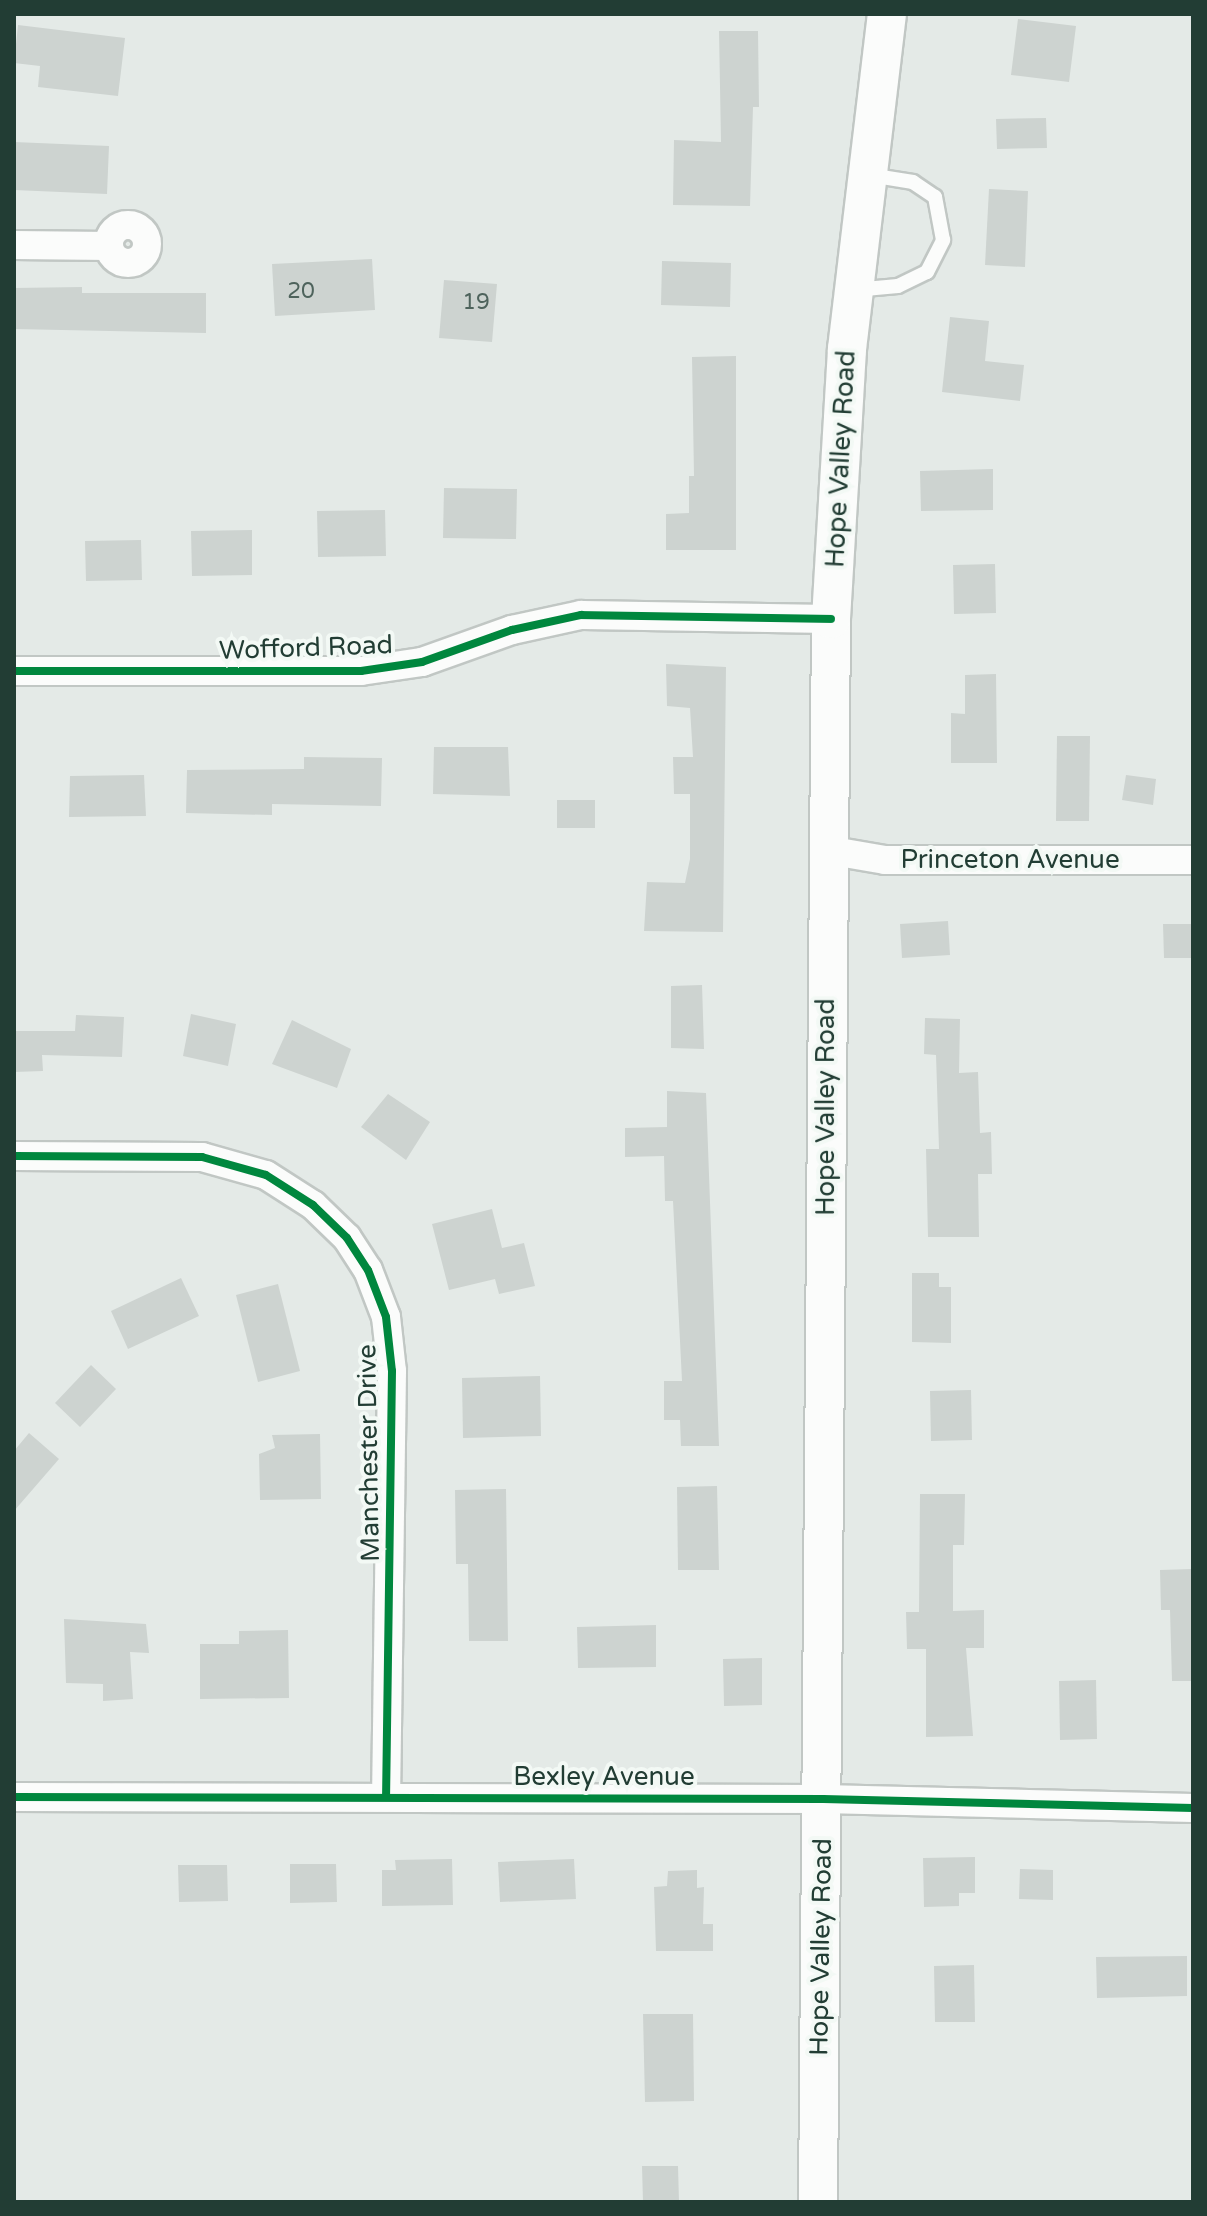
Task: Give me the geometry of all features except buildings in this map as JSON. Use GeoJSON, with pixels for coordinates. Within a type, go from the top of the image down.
{"type":"FeatureCollection","features":[{"type":"Feature","properties":{"kind":"main road","name":"Hope Valley Road"},"geometry":{"type":"LineString","coordinates":[[818,2202],[831,619],[853,290],[887,14]]}},
{"type":"Feature","properties":{"kind":"street"},"geometry":{"type":"LineString","coordinates":[[14,245],[109,246]]}},
{"type":"Feature","properties":{"kind":"street","name":"Wofford Road"},"geometry":{"type":"LineString","coordinates":[[14,671],[361,671],[422,662],[512,630],[581,615],[831,619]]}},
{"type":"Feature","properties":{"kind":"street","name":"Princeton Avenue"},"geometry":{"type":"LineString","coordinates":[[827,850],[885,860],[1193,860]]}},
{"type":"Feature","properties":{"kind":"street","name":"Manchester Drive"},"geometry":{"type":"LineString","coordinates":[[14,1156],[202,1157],[266,1175],[313,1205],[347,1238],[368,1270],[386,1317],[392,1371],[386,1795]]}},
{"type":"Feature","properties":{"kind":"street","name":"Bexley Avenue"},"geometry":{"type":"LineString","coordinates":[[14,1797],[386,1795],[823,1799],[1193,1808]]}},
{"type":"Feature","properties":{"kind":"lane"},"geometry":{"type":"LineString","coordinates":[[853,290],[898,286],[927,272],[943,240],[935,197],[913,182],[868,175]]}},
{"type":"Feature","properties":{"kind":"cycle path"},"geometry":{"type":"LineString","coordinates":[[14,671],[361,671],[422,662],[512,630],[581,615],[831,619]]}},
{"type":"Feature","properties":{"kind":"cycle path"},"geometry":{"type":"LineString","coordinates":[[14,1156],[202,1157],[266,1175],[313,1205],[347,1238],[368,1270],[386,1317],[392,1371],[386,1795]]}},
{"type":"Feature","properties":{"kind":"cycle path"},"geometry":{"type":"LineString","coordinates":[[14,1797],[823,1799],[1193,1808]]}}]}
